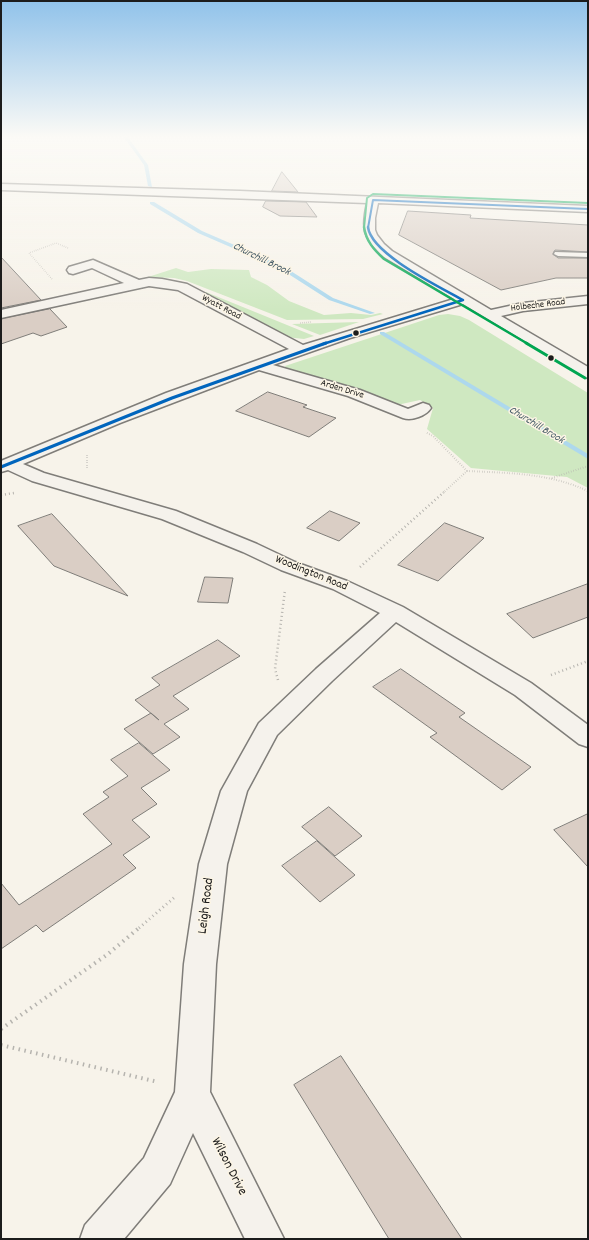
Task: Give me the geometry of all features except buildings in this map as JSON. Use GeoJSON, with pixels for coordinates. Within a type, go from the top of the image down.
{"type":"FeatureCollection","features":[{"type":"Feature","properties":{"kind":"street"},"geometry":{"type":"LineString","coordinates":[[197,194],[588,209]]}},
{"type":"Feature","properties":{"kind":"street"},"geometry":{"type":"LineString","coordinates":[[373,200],[368,232],[377,245],[388,254],[588,373]]}},
{"type":"Feature","properties":{"kind":"street","name":"Wyatt Road"},"geometry":{"type":"LineString","coordinates":[[73,270],[93,264],[136,284]]}},
{"type":"Feature","properties":{"kind":"street","name":"Wyatt Road"},"geometry":{"type":"LineString","coordinates":[[1,314],[26,310],[136,284],[162,283],[182,287],[302,350]]}},
{"type":"Feature","properties":{"kind":"street"},"geometry":{"type":"LineString","coordinates":[[5,465],[144,407],[302,350],[463,300]]}},
{"type":"Feature","properties":{"kind":"street","name":"Holbeche Road"},"geometry":{"type":"LineString","coordinates":[[488,314],[524,307],[588,300]]}},
{"type":"Feature","properties":{"kind":"street","name":"Arden Drive"},"geometry":{"type":"LineString","coordinates":[[258,366],[354,393],[409,415]]}},
{"type":"Feature","properties":{"kind":"street"},"geometry":{"type":"LineString","coordinates":[[409,415],[424,408]]}},
{"type":"Feature","properties":{"kind":"street","name":"Woodington Road"},"geometry":{"type":"LineString","coordinates":[[5,465],[38,477],[170,515],[250,548],[288,566],[340,584],[395,612],[523,688],[588,738]]}},
{"type":"Feature","properties":{"kind":"street","name":"Leigh Road"},"geometry":{"type":"LineString","coordinates":[[99,1239],[157,1171],[192,1094],[200,964],[213,864],[234,791],[268,729],[324,675],[395,612]]}},
{"type":"Feature","properties":{"kind":"street","name":"Wilson Drive"},"geometry":{"type":"LineString","coordinates":[[192,1094],[265,1239]]}},
{"type":"Feature","properties":{"kind":"lane"},"geometry":{"type":"LineString","coordinates":[[558,254],[588,255]]}},
{"type":"Feature","properties":{"kind":"path"},"geometry":{"type":"LineString","coordinates":[[409,415],[400,419],[433,436],[467,471],[507,473],[552,478],[588,491]]}},
{"type":"Feature","properties":{"kind":"path"},"geometry":{"type":"LineString","coordinates":[[552,478],[588,466]]}},
{"type":"Feature","properties":{"kind":"path"},"geometry":{"type":"LineString","coordinates":[[340,584],[467,471]]}},
{"type":"Feature","properties":{"kind":"path"},"geometry":{"type":"LineString","coordinates":[[284,714],[275,669],[288,566]]}},
{"type":"Feature","properties":{"kind":"path"},"geometry":{"type":"LineString","coordinates":[[523,688],[541,678],[588,661]]}},
{"type":"Feature","properties":{"kind":"path"},"geometry":{"type":"LineString","coordinates":[[1,1029],[108,954],[213,864]]}},
{"type":"Feature","properties":{"kind":"path"},"geometry":{"type":"LineString","coordinates":[[1,1045],[157,1081],[192,1094]]}},
{"type":"Feature","properties":{"kind":"green space"},"geometry":{"type":"Polygon","coordinates":[[[176,268],[188,272],[211,269],[249,270],[251,277],[267,285],[289,301],[324,315],[351,313],[371,315],[380,313],[383,314],[363,319],[287,320],[187,281],[174,278],[148,277],[176,268]]]}},
{"type":"Feature","properties":{"kind":"green space"},"geometry":{"type":"Polygon","coordinates":[[[206,292],[314,336],[304,339],[286,337],[203,293],[206,292]]]}},
{"type":"Feature","properties":{"kind":"green space"},"geometry":{"type":"Polygon","coordinates":[[[448,314],[460,316],[469,320],[588,393],[588,488],[567,477],[471,468],[427,429],[433,408],[420,400],[397,405],[347,386],[287,370],[285,366],[439,315],[448,314]]]}},
{"type":"Feature","properties":{"kind":"green space"},"geometry":{"type":"Polygon","coordinates":[[[359,322],[320,335],[292,324],[359,322]]]}},
{"type":"Feature","properties":{"kind":"waterway","name":"Churchill Brook"},"geometry":{"type":"LineString","coordinates":[[152,203],[200,232],[281,267],[331,299],[372,313]]}},
{"type":"Feature","properties":{"kind":"waterway","name":"Churchill Brook"},"geometry":{"type":"LineString","coordinates":[[382,333],[588,457]]}},
{"type":"Feature","properties":{"kind":"transit line"},"geometry":{"type":"LineString","coordinates":[[585,378],[384,259],[376,252],[367,238],[364,217],[367,198],[373,194],[588,203]]}},
{"type":"Feature","properties":{"kind":"transit line"},"geometry":{"type":"LineString","coordinates":[[463,300],[411,271],[385,252],[375,242],[368,229],[369,216],[373,200],[588,209]]}},
{"type":"Feature","properties":{"kind":"transit line"},"geometry":{"type":"LineString","coordinates":[[1,467],[115,420],[229,376],[345,336],[463,300]]}}]}
